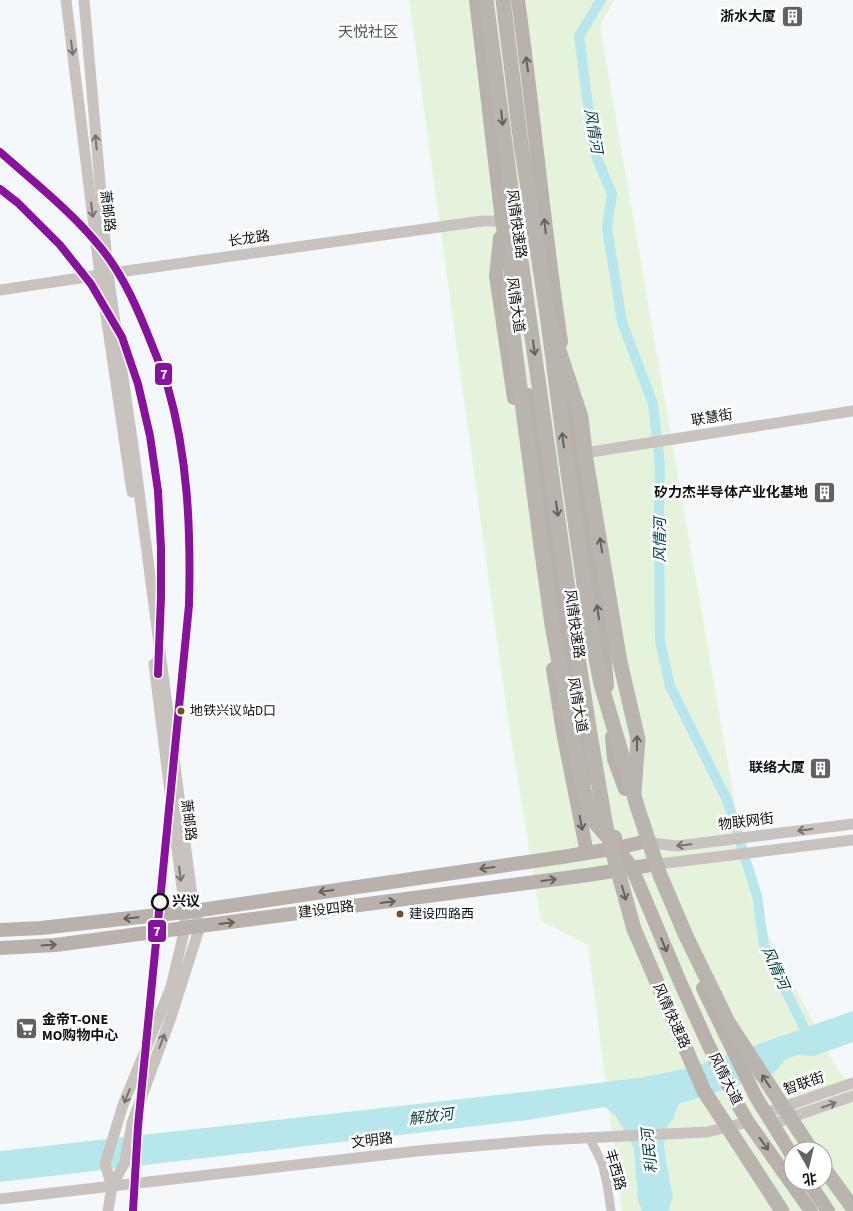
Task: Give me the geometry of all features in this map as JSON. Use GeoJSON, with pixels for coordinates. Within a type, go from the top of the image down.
{"type":"FeatureCollection","features":[{"type":"Feature","properties":{"kind":"highway","name":"风情快速路"},"geometry":{"type":"LineString","coordinates":[[486,0],[508,219],[588,725],[606,826],[634,929],[704,1091],[782,1211]]}},
{"type":"Feature","properties":{"kind":"highway","name":"风情快速路"},"geometry":{"type":"LineString","coordinates":[[503,0],[521,144],[547,314],[590,627],[601,684],[638,809],[660,874],[686,936],[728,1022],[805,1141]]}},
{"type":"Feature","properties":{"kind":"highway"},"geometry":{"type":"LineString","coordinates":[[508,219],[509,304],[552,624],[582,784],[593,820],[617,848]]}},
{"type":"Feature","properties":{"kind":"highway"},"geometry":{"type":"LineString","coordinates":[[547,314],[581,417],[586,460],[620,662],[638,739],[633,810]]}},
{"type":"Feature","properties":{"kind":"highway"},"geometry":{"type":"LineString","coordinates":[[833,1181],[853,1208]]}},
{"type":"Feature","properties":{"kind":"main road","name":"风情大道"},"geometry":{"type":"LineString","coordinates":[[476,0],[508,219],[546,515],[580,726],[591,780],[614,829],[617,848],[632,868],[680,982],[736,1103],[810,1211]]}},
{"type":"Feature","properties":{"kind":"main road","name":"风情大道"},"geometry":{"type":"LineString","coordinates":[[518,0],[528,68],[551,276],[604,648],[614,759],[658,887],[728,1040],[756,1096],[783,1142]]}},
{"type":"Feature","properties":{"kind":"main road"},"geometry":{"type":"LineString","coordinates":[[508,219],[496,276],[563,732],[587,853]]}},
{"type":"Feature","properties":{"kind":"main road","name":"建设四路"},"geometry":{"type":"LineString","coordinates":[[0,930],[41,928],[190,911],[587,853],[643,842]]}},
{"type":"Feature","properties":{"kind":"main road","name":"建设四路"},"geometry":{"type":"LineString","coordinates":[[0,948],[55,945],[651,864]]}},
{"type":"Feature","properties":{"kind":"main road"},"geometry":{"type":"LineString","coordinates":[[815,1191],[828,1211]]}},
{"type":"Feature","properties":{"kind":"street","name":"萧邮路"},"geometry":{"type":"LineString","coordinates":[[66,0],[190,911]]}},
{"type":"Feature","properties":{"kind":"street","name":"萧邮路"},"geometry":{"type":"LineString","coordinates":[[84,0],[104,274],[134,454],[168,711],[190,911],[171,987],[123,1105],[105,1164],[112,1186]]}},
{"type":"Feature","properties":{"kind":"street","name":"长龙路"},"geometry":{"type":"LineString","coordinates":[[0,290],[482,221],[508,219]]}},
{"type":"Feature","properties":{"kind":"street","name":"联慧街"},"geometry":{"type":"LineString","coordinates":[[577,455],[853,410]]}},
{"type":"Feature","properties":{"kind":"street","name":"物联网街"},"geometry":{"type":"LineString","coordinates":[[643,842],[677,846],[853,824]]}},
{"type":"Feature","properties":{"kind":"street"},"geometry":{"type":"LineString","coordinates":[[651,864],[853,840]]}},
{"type":"Feature","properties":{"kind":"street"},"geometry":{"type":"LineString","coordinates":[[108,1211],[112,1186],[125,1162],[132,1123],[171,1017],[200,926],[190,911]]}},
{"type":"Feature","properties":{"kind":"street","name":"智联街"},"geometry":{"type":"LineString","coordinates":[[769,1119],[853,1082]]}},
{"type":"Feature","properties":{"kind":"street","name":"智联街"},"geometry":{"type":"LineString","coordinates":[[769,1119],[853,1096]]}},
{"type":"Feature","properties":{"kind":"street","name":"文明路"},"geometry":{"type":"LineString","coordinates":[[0,1199],[416,1151],[589,1137],[707,1132],[748,1122]]}},
{"type":"Feature","properties":{"kind":"street","name":"丰西路"},"geometry":{"type":"LineString","coordinates":[[589,1137],[602,1163],[611,1211]]}},
{"type":"Feature","properties":{"kind":"green space"},"geometry":{"type":"Polygon","coordinates":[[[409,0],[614,0],[600,26],[752,902],[836,1067],[853,1088],[853,1211],[622,1211],[588,945],[541,921],[507,713],[409,0]]]}},
{"type":"Feature","properties":{"kind":"water"},"geometry":{"type":"Polygon","coordinates":[[[853,1011],[853,1042],[814,1056],[797,1055],[786,1059],[774,1073],[679,1104],[673,1120],[668,1124],[664,1145],[673,1197],[669,1211],[642,1211],[638,1200],[634,1148],[616,1116],[605,1107],[528,1120],[0,1182],[0,1151],[638,1078],[690,1068],[853,1011]]]}},
{"type":"Feature","properties":{"kind":"waterway","name":"风情河"},"geometry":{"type":"LineString","coordinates":[[601,0],[579,36],[594,151],[612,194],[607,228],[622,322],[653,404],[660,465],[660,641],[670,686],[727,800],[757,896],[764,946],[809,1038]]}},
{"type":"Feature","properties":{"kind":"transit line","name":"7"},"geometry":{"type":"LineString","coordinates":[[0,152],[78,222],[117,270],[136,307],[165,379],[180,438],[184,466],[187,493],[189,605],[138,1126],[133,1211]]}},
{"type":"Feature","properties":{"kind":"transit line","name":"7"},"geometry":{"type":"LineString","coordinates":[[0,189],[18,203],[60,245],[91,284],[122,337],[138,384],[150,436],[158,491],[161,548],[158,674]]}},
{"type":"Feature","properties":{"kind":"place","name":"浙水大厦"},"geometry":{"type":"Point","coordinates":[792,17]}},
{"type":"Feature","properties":{"kind":"place","name":"矽力杰半导体产业化基地"},"geometry":{"type":"Point","coordinates":[824,493]}},
{"type":"Feature","properties":{"kind":"place","name":"地铁兴议站D口"},"geometry":{"type":"Point","coordinates":[181,711]}},
{"type":"Feature","properties":{"kind":"place","name":"联络大厦"},"geometry":{"type":"Point","coordinates":[821,768]}},
{"type":"Feature","properties":{"kind":"place","name":"兴议"},"geometry":{"type":"Point","coordinates":[160,902]}},
{"type":"Feature","properties":{"kind":"place","name":"建设四路西"},"geometry":{"type":"Point","coordinates":[400,914]}},
{"type":"Feature","properties":{"kind":"place","name":"金帝T-ONE MO购物中心"},"geometry":{"type":"Point","coordinates":[26,1028]}},
{"type":"Feature","properties":{"kind":"district","name":"天悦社区"},"geometry":{"type":"Point","coordinates":[368,32]}},
{"type":"Feature","properties":{"kind":"water label","name":"解放河"},"geometry":{"type":"Point","coordinates":[431,1117]}},
{"type":"Feature","properties":{"kind":"water label","name":"利民河"},"geometry":{"type":"Point","coordinates":[650,1151]}}]}
